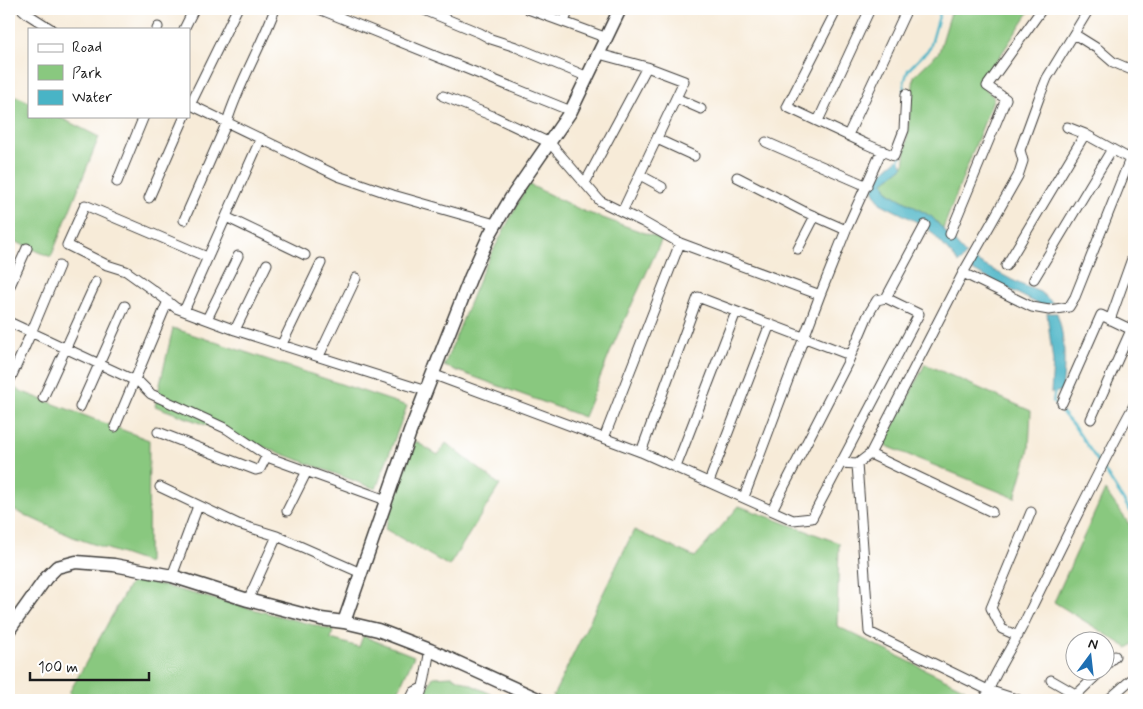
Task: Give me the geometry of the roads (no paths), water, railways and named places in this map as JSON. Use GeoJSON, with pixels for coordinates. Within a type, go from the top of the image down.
{"type":"FeatureCollection","features":[{"type":"Feature","properties":{"kind":"street"},"geometry":{"type":"LineString","coordinates":[[22,9],[49,28]]}},
{"type":"Feature","properties":{"kind":"street"},"geometry":{"type":"LineString","coordinates":[[184,28],[194,9]]}},
{"type":"Feature","properties":{"kind":"street"},"geometry":{"type":"LineString","coordinates":[[190,103],[237,9]]}},
{"type":"Feature","properties":{"kind":"street"},"geometry":{"type":"LineString","coordinates":[[184,220],[228,122],[231,109],[265,36],[275,9]]}},
{"type":"Feature","properties":{"kind":"street"},"geometry":{"type":"LineString","coordinates":[[319,9],[571,111]]}},
{"type":"Feature","properties":{"kind":"street"},"geometry":{"type":"LineString","coordinates":[[422,9],[480,32],[491,39],[516,47],[588,77]]}},
{"type":"Feature","properties":{"kind":"street"},"geometry":{"type":"LineString","coordinates":[[528,9],[607,38]]}},
{"type":"Feature","properties":{"kind":"street"},"geometry":{"type":"LineString","coordinates":[[564,22],[569,9]]}},
{"type":"Feature","properties":{"kind":"street"},"geometry":{"type":"LineString","coordinates":[[344,622],[426,390],[471,276],[511,198],[571,111],[620,9]]}},
{"type":"Feature","properties":{"kind":"street"},"geometry":{"type":"LineString","coordinates":[[837,9],[787,107],[894,156],[904,130],[906,94]]}},
{"type":"Feature","properties":{"kind":"street"},"geometry":{"type":"LineString","coordinates":[[818,121],[870,9]]}},
{"type":"Feature","properties":{"kind":"street"},"geometry":{"type":"LineString","coordinates":[[848,135],[907,9]]}},
{"type":"Feature","properties":{"kind":"street"},"geometry":{"type":"LineString","coordinates":[[950,234],[1006,99],[987,86],[1042,9]]}},
{"type":"Feature","properties":{"kind":"street"},"geometry":{"type":"LineString","coordinates":[[840,463],[857,464],[870,454],[963,274],[1018,176],[1023,161],[1020,150],[1047,78],[1089,9]]}},
{"type":"Feature","properties":{"kind":"street"},"geometry":{"type":"LineString","coordinates":[[1074,34],[1098,49],[1113,62],[1134,71]]}},
{"type":"Feature","properties":{"kind":"street"},"geometry":{"type":"LineString","coordinates":[[599,54],[647,67],[684,81],[622,212]]}},
{"type":"Feature","properties":{"kind":"street"},"geometry":{"type":"LineString","coordinates":[[585,183],[647,67]]}},
{"type":"Feature","properties":{"kind":"street"},"geometry":{"type":"LineString","coordinates":[[443,96],[495,117],[550,143],[600,202],[680,243],[820,295]]}},
{"type":"Feature","properties":{"kind":"street"},"geometry":{"type":"LineString","coordinates":[[676,98],[700,109]]}},
{"type":"Feature","properties":{"kind":"street"},"geometry":{"type":"LineString","coordinates":[[190,105],[338,176],[393,195],[496,224]]}},
{"type":"Feature","properties":{"kind":"street"},"geometry":{"type":"LineString","coordinates":[[117,182],[143,118]]}},
{"type":"Feature","properties":{"kind":"street"},"geometry":{"type":"LineString","coordinates":[[149,198],[184,118]]}},
{"type":"Feature","properties":{"kind":"street"},"geometry":{"type":"LineString","coordinates":[[1067,127],[1085,134],[1130,158]]}},
{"type":"Feature","properties":{"kind":"street"},"geometry":{"type":"LineString","coordinates":[[1006,266],[1085,134]]}},
{"type":"Feature","properties":{"kind":"street"},"geometry":{"type":"LineString","coordinates":[[184,311],[261,138]]}},
{"type":"Feature","properties":{"kind":"street"},"geometry":{"type":"LineString","coordinates":[[657,139],[694,156]]}},
{"type":"Feature","properties":{"kind":"street"},"geometry":{"type":"LineString","coordinates":[[766,142],[867,186]]}},
{"type":"Feature","properties":{"kind":"street"},"geometry":{"type":"LineString","coordinates":[[1034,279],[1112,149]]}},
{"type":"Feature","properties":{"kind":"street"},"geometry":{"type":"LineString","coordinates":[[963,274],[1032,307],[1049,310],[1069,307],[1075,297],[1134,149]]}},
{"type":"Feature","properties":{"kind":"street"},"geometry":{"type":"LineString","coordinates":[[744,497],[820,295],[846,230],[882,150]]}},
{"type":"Feature","properties":{"kind":"street"},"geometry":{"type":"LineString","coordinates":[[640,175],[662,187]]}},
{"type":"Feature","properties":{"kind":"street"},"geometry":{"type":"LineString","coordinates":[[738,177],[846,230]]}},
{"type":"Feature","properties":{"kind":"street"},"geometry":{"type":"LineString","coordinates":[[207,257],[85,205],[68,246],[126,272],[176,308],[235,330],[426,390]]}},
{"type":"Feature","properties":{"kind":"street"},"geometry":{"type":"LineString","coordinates":[[798,249],[815,216]]}},
{"type":"Feature","properties":{"kind":"street"},"geometry":{"type":"LineString","coordinates":[[226,217],[306,255]]}},
{"type":"Feature","properties":{"kind":"street"},"geometry":{"type":"LineString","coordinates":[[886,298],[924,225]]}},
{"type":"Feature","properties":{"kind":"street"},"geometry":{"type":"LineString","coordinates":[[604,438],[680,243]]}},
{"type":"Feature","properties":{"kind":"street"},"geometry":{"type":"LineString","coordinates":[[9,288],[27,248]]}},
{"type":"Feature","properties":{"kind":"street"},"geometry":{"type":"LineString","coordinates":[[1110,320],[1134,252]]}},
{"type":"Feature","properties":{"kind":"street"},"geometry":{"type":"LineString","coordinates":[[207,319],[238,256]]}},
{"type":"Feature","properties":{"kind":"street"},"geometry":{"type":"LineString","coordinates":[[282,344],[321,263]]}},
{"type":"Feature","properties":{"kind":"street"},"geometry":{"type":"LineString","coordinates":[[235,330],[267,264]]}},
{"type":"Feature","properties":{"kind":"street"},"geometry":{"type":"LineString","coordinates":[[9,382],[32,333],[59,266]]}},
{"type":"Feature","properties":{"kind":"street"},"geometry":{"type":"LineString","coordinates":[[319,356],[356,278]]}},
{"type":"Feature","properties":{"kind":"street"},"geometry":{"type":"LineString","coordinates":[[43,398],[96,282]]}},
{"type":"Feature","properties":{"kind":"street"},"geometry":{"type":"LineString","coordinates":[[641,452],[698,297],[850,355]]}},
{"type":"Feature","properties":{"kind":"street"},"geometry":{"type":"LineString","coordinates":[[432,374],[641,452],[793,520],[812,518],[919,314],[886,298],[878,300],[868,315],[850,355],[772,510]]}},
{"type":"Feature","properties":{"kind":"street"},"geometry":{"type":"LineString","coordinates":[[115,427],[168,301]]}},
{"type":"Feature","properties":{"kind":"street"},"geometry":{"type":"LineString","coordinates":[[80,407],[125,306]]}},
{"type":"Feature","properties":{"kind":"street"},"geometry":{"type":"LineString","coordinates":[[676,467],[736,312]]}},
{"type":"Feature","properties":{"kind":"street"},"geometry":{"type":"LineString","coordinates":[[1062,403],[1101,315],[1133,330],[1091,418]]}},
{"type":"Feature","properties":{"kind":"street"},"geometry":{"type":"LineString","coordinates":[[9,322],[135,380],[151,394],[227,429],[267,455],[386,500]]}},
{"type":"Feature","properties":{"kind":"street"},"geometry":{"type":"LineString","coordinates":[[709,482],[770,324]]}},
{"type":"Feature","properties":{"kind":"street"},"geometry":{"type":"LineString","coordinates":[[985,700],[988,690],[1018,636],[1101,466],[1134,405]]}},
{"type":"Feature","properties":{"kind":"street"},"geometry":{"type":"LineString","coordinates":[[158,432],[256,470],[260,469],[267,455]]}},
{"type":"Feature","properties":{"kind":"street"},"geometry":{"type":"LineString","coordinates":[[870,454],[992,512]]}},
{"type":"Feature","properties":{"kind":"street"},"geometry":{"type":"LineString","coordinates":[[857,464],[869,632],[988,690],[1019,700]]}},
{"type":"Feature","properties":{"kind":"street"},"geometry":{"type":"LineString","coordinates":[[286,511],[307,471]]}},
{"type":"Feature","properties":{"kind":"street"},"geometry":{"type":"LineString","coordinates":[[160,487],[238,524],[277,536],[361,572]]}},
{"type":"Feature","properties":{"kind":"street"},"geometry":{"type":"LineString","coordinates":[[172,576],[198,506]]}},
{"type":"Feature","properties":{"kind":"street"},"geometry":{"type":"LineString","coordinates":[[1018,636],[1002,630],[991,608],[1031,512]]}},
{"type":"Feature","properties":{"kind":"street"},"geometry":{"type":"LineString","coordinates":[[248,600],[277,536]]}},
{"type":"Feature","properties":{"kind":"street"},"geometry":{"type":"LineString","coordinates":[[9,630],[46,578],[57,567],[76,562],[114,565],[172,576],[321,620],[344,622],[378,630],[430,650],[540,700]]}},
{"type":"Feature","properties":{"kind":"street"},"geometry":{"type":"LineString","coordinates":[[418,700],[426,678],[430,650]]}},
{"type":"Feature","properties":{"kind":"street"},"geometry":{"type":"LineString","coordinates":[[1108,700],[1134,677]]}},
{"type":"Feature","properties":{"kind":"street"},"geometry":{"type":"LineString","coordinates":[[1051,680],[1074,698],[1090,682]]}},
{"type":"Feature","properties":{"kind":"street"},"geometry":{"type":"LineString","coordinates":[[410,700],[414,692],[422,688]]}},
{"type":"Feature","properties":{"kind":"water"},"geometry":{"type":"Polygon","coordinates":[[[898,159],[904,166],[884,182],[888,192],[932,217],[966,255],[959,263],[927,227],[880,203],[873,189],[875,184],[883,172],[898,159]]]}},
{"type":"Feature","properties":{"kind":"water"},"geometry":{"type":"Polygon","coordinates":[[[974,260],[1022,285],[1040,292],[1053,303],[1042,306],[968,268],[974,260]]]}},
{"type":"Feature","properties":{"kind":"water"},"geometry":{"type":"Polygon","coordinates":[[[1047,313],[1057,313],[1064,352],[1062,391],[1051,393],[1053,362],[1047,313]]]}},
{"type":"Feature","properties":{"kind":"waterway"},"geometry":{"type":"LineString","coordinates":[[904,92],[904,83],[908,70],[930,48],[941,9]]}},
{"type":"Feature","properties":{"kind":"waterway"},"geometry":{"type":"LineString","coordinates":[[899,162],[903,143]]}},
{"type":"Feature","properties":{"kind":"waterway"},"geometry":{"type":"LineString","coordinates":[[1055,389],[1053,402],[1076,429],[1099,463]]}},
{"type":"Feature","properties":{"kind":"waterway"},"geometry":{"type":"LineString","coordinates":[[1103,468],[1134,517]]}}]}
